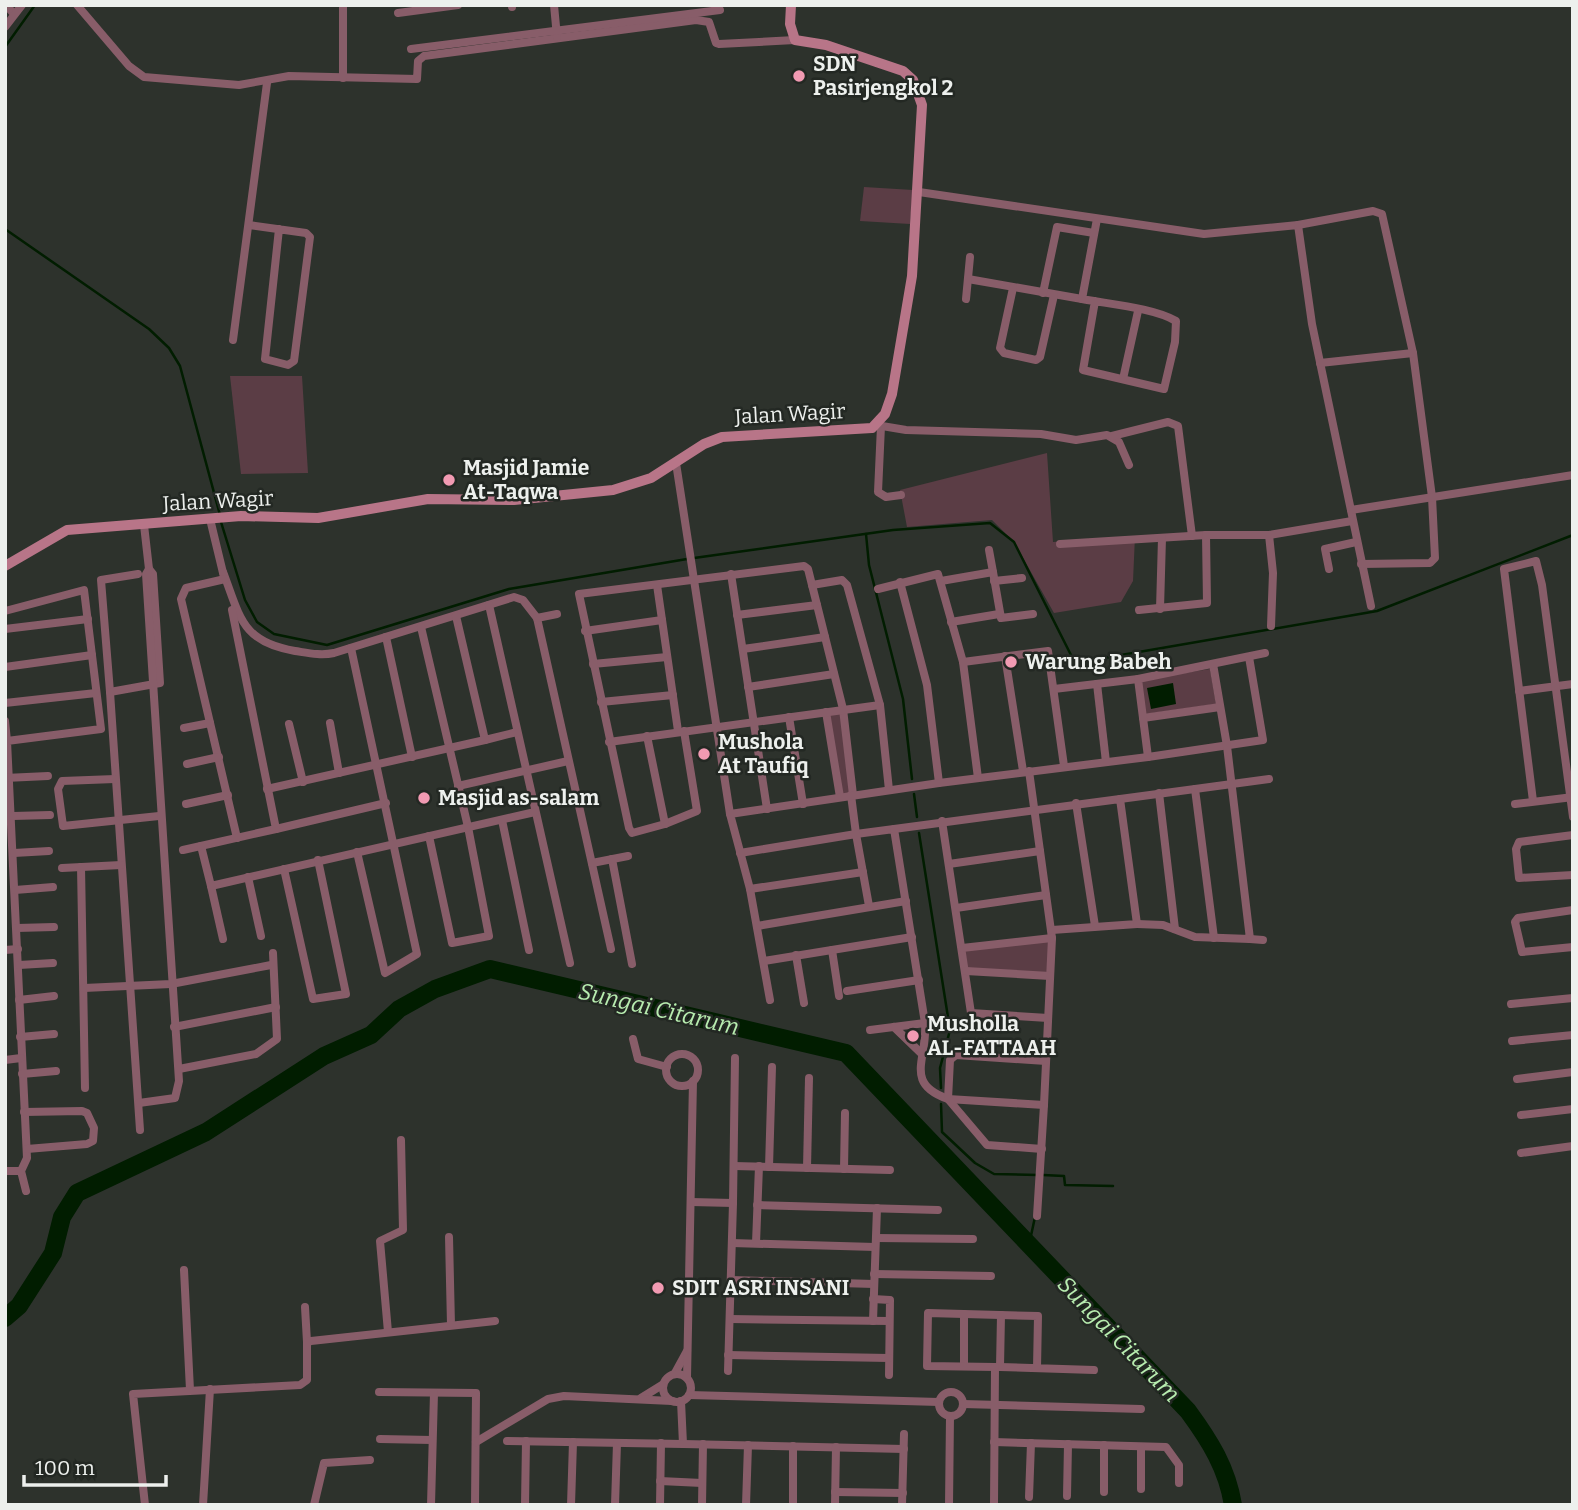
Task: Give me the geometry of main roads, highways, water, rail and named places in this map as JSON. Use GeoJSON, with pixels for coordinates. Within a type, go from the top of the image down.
{"type":"FeatureCollection","features":[{"type":"Feature","properties":{"kind":"waterway"},"geometry":{"type":"LineString","coordinates":[[5,47],[35,5]]}},
{"type":"Feature","properties":{"kind":"waterway"},"geometry":{"type":"LineString","coordinates":[[5,229],[149,329],[169,348],[180,366],[220,515]]}},
{"type":"Feature","properties":{"kind":"waterway"},"geometry":{"type":"LineString","coordinates":[[221,522],[245,600],[257,622],[274,634],[327,645],[509,589],[687,559]]}},
{"type":"Feature","properties":{"kind":"waterway"},"geometry":{"type":"LineString","coordinates":[[694,558],[893,530],[990,523],[1014,542],[1075,663],[1377,611],[1573,535]]}},
{"type":"Feature","properties":{"kind":"waterway"},"geometry":{"type":"LineString","coordinates":[[866,534],[869,565],[903,699],[912,779]]}},
{"type":"Feature","properties":{"kind":"waterway"},"geometry":{"type":"LineString","coordinates":[[914,794],[917,817]]}},
{"type":"Feature","properties":{"kind":"waterway"},"geometry":{"type":"LineString","coordinates":[[919,833],[950,1030],[940,1068],[941,1088]]}},
{"type":"Feature","properties":{"kind":"waterway","name":"Sungai Citarum"},"geometry":{"type":"LineString","coordinates":[[5,1318],[19,1306],[53,1253],[62,1217],[77,1193],[206,1132],[324,1056],[371,1035],[399,1009],[435,989],[490,969],[846,1053],[1188,1411],[1216,1455],[1227,1479],[1233,1505]]}},
{"type":"Feature","properties":{"kind":"waterway"},"geometry":{"type":"LineString","coordinates":[[941,1104],[942,1132],[975,1163],[994,1174],[1038,1175]]}},
{"type":"Feature","properties":{"kind":"waterway"},"geometry":{"type":"LineString","coordinates":[[1043,1175],[1064,1176],[1065,1185],[1113,1186]]}},
{"type":"Feature","properties":{"kind":"waterway"},"geometry":{"type":"LineString","coordinates":[[1029,1245],[1035,1217]]}},
{"type":"Feature","properties":{"kind":"place","name":"SDN Pasirjengkol 2"},"geometry":{"type":"Point","coordinates":[799,76]}},
{"type":"Feature","properties":{"kind":"place","name":"Masjid Jamie At-Taqwa"},"geometry":{"type":"Point","coordinates":[449,480]}},
{"type":"Feature","properties":{"kind":"place","name":"Warung Babeh"},"geometry":{"type":"Point","coordinates":[1011,662]}},
{"type":"Feature","properties":{"kind":"place","name":"Mushola At Taufiq"},"geometry":{"type":"Point","coordinates":[704,754]}},
{"type":"Feature","properties":{"kind":"place","name":"Masjid as-salam"},"geometry":{"type":"Point","coordinates":[424,798]}},
{"type":"Feature","properties":{"kind":"place","name":"Musholla AL-FATTAAH"},"geometry":{"type":"Point","coordinates":[913,1036]}},
{"type":"Feature","properties":{"kind":"place","name":"SDIT ASRI INSANI"},"geometry":{"type":"Point","coordinates":[658,1288]}}]}
